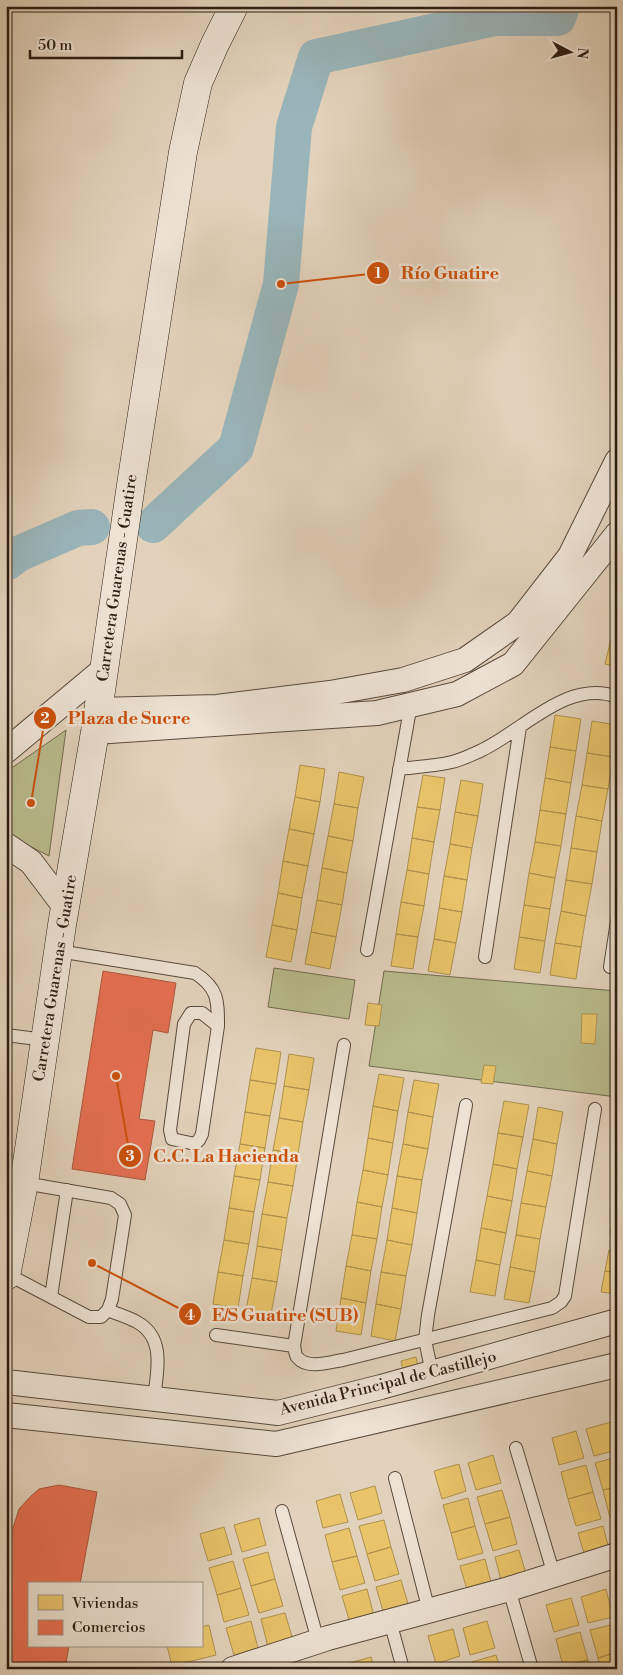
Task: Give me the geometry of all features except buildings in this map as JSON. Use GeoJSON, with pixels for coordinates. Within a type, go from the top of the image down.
{"type":"FeatureCollection","features":[{"type":"Feature","properties":{"kind":"main road","name":"Carretera Guarenas - Guatire"},"geometry":{"type":"LineString","coordinates":[[6,1275],[24,1183],[58,951],[96,721],[183,152],[198,83],[234,6]]}},
{"type":"Feature","properties":{"kind":"street"},"geometry":{"type":"LineString","coordinates":[[96,721],[330,693],[403,680],[465,660],[518,623],[570,556],[617,461]]}},
{"type":"Feature","properties":{"kind":"street"},"geometry":{"type":"LineString","coordinates":[[96,721],[377,713],[457,694],[513,664],[617,534]]}},
{"type":"Feature","properties":{"kind":"street"},"geometry":{"type":"LineString","coordinates":[[6,751],[103,670]]}},
{"type":"Feature","properties":{"kind":"street"},"geometry":{"type":"LineString","coordinates":[[6,845],[31,862],[65,907]]}},
{"type":"Feature","properties":{"kind":"street","name":"Avenida Principal de Castillejo"},"geometry":{"type":"LineString","coordinates":[[6,1382],[278,1413],[432,1373],[617,1321]]}},
{"type":"Feature","properties":{"kind":"street","name":"Avenida Principal de Castillejo"},"geometry":{"type":"LineString","coordinates":[[6,1415],[276,1444],[617,1365]]}},
{"type":"Feature","properties":{"kind":"street"},"geometry":{"type":"LineString","coordinates":[[233,1669],[277,1662],[318,1641],[509,1589],[617,1555]]}},
{"type":"Feature","properties":{"kind":"lane"},"geometry":{"type":"LineString","coordinates":[[399,769],[453,762],[483,750],[559,702],[586,693],[606,693],[617,697]]}},
{"type":"Feature","properties":{"kind":"lane"},"geometry":{"type":"LineString","coordinates":[[367,950],[411,704]]}},
{"type":"Feature","properties":{"kind":"lane"},"geometry":{"type":"LineString","coordinates":[[485,957],[520,727]]}},
{"type":"Feature","properties":{"kind":"lane"},"geometry":{"type":"LineString","coordinates":[[610,967],[617,921]]}},
{"type":"Feature","properties":{"kind":"lane"},"geometry":{"type":"LineString","coordinates":[[58,951],[195,973],[208,982],[214,992],[218,1009],[218,1026],[202,1134],[195,1144],[177,1142],[172,1139],[170,1130],[184,1024],[191,1013],[202,1013],[218,1026]]}},
{"type":"Feature","properties":{"kind":"lane"},"geometry":{"type":"LineString","coordinates":[[6,1035],[45,1040]]}},
{"type":"Feature","properties":{"kind":"lane"},"geometry":{"type":"LineString","coordinates":[[344,1045],[294,1346],[297,1357],[306,1363],[320,1364],[425,1340],[552,1308],[561,1302],[565,1296],[594,1109]]}},
{"type":"Feature","properties":{"kind":"lane"},"geometry":{"type":"LineString","coordinates":[[432,1373],[425,1340],[428,1316],[466,1105]]}},
{"type":"Feature","properties":{"kind":"lane"},"geometry":{"type":"LineString","coordinates":[[6,1275],[89,1317],[100,1316],[108,1310],[112,1299],[125,1215],[120,1204],[111,1198],[24,1183]]}},
{"type":"Feature","properties":{"kind":"lane"},"geometry":{"type":"LineString","coordinates":[[51,1297],[67,1190]]}},
{"type":"Feature","properties":{"kind":"lane"},"geometry":{"type":"LineString","coordinates":[[108,1310],[139,1323],[150,1334],[156,1344],[159,1355],[154,1398]]}},
{"type":"Feature","properties":{"kind":"lane"},"geometry":{"type":"LineString","coordinates":[[216,1335],[294,1346]]}},
{"type":"Feature","properties":{"kind":"lane"},"geometry":{"type":"LineString","coordinates":[[516,1448],[554,1575]]}},
{"type":"Feature","properties":{"kind":"lane"},"geometry":{"type":"LineString","coordinates":[[394,1478],[428,1611]]}},
{"type":"Feature","properties":{"kind":"lane"},"geometry":{"type":"LineString","coordinates":[[282,1511],[318,1641]]}},
{"type":"Feature","properties":{"kind":"lane"},"geometry":{"type":"LineString","coordinates":[[509,1589],[532,1669]]}},
{"type":"Feature","properties":{"kind":"lane"},"geometry":{"type":"LineString","coordinates":[[390,1621],[404,1669]]}},
{"type":"Feature","properties":{"kind":"green space"},"geometry":{"type":"Polygon","coordinates":[[[66,730],[49,856],[6,834],[6,772],[66,730]]]}},
{"type":"Feature","properties":{"kind":"green space"},"geometry":{"type":"Polygon","coordinates":[[[274,968],[355,980],[349,1019],[268,1007],[274,968]]]}},
{"type":"Feature","properties":{"kind":"green space"},"geometry":{"type":"Polygon","coordinates":[[[384,971],[617,991],[617,1097],[369,1066],[384,971]]]}},
{"type":"Feature","properties":{"kind":"waterway"},"geometry":{"type":"LineString","coordinates":[[153,525],[236,448],[281,284],[294,127],[316,57],[495,18],[558,18],[562,6]]}},
{"type":"Feature","properties":{"kind":"waterway"},"geometry":{"type":"LineString","coordinates":[[6,563],[18,554],[78,528],[92,527]]}},
{"type":"Feature","properties":{"kind":"place","name":"Río Guatire"},"geometry":{"type":"Point","coordinates":[281,284]}},
{"type":"Feature","properties":{"kind":"place","name":"Plaza de Sucre"},"geometry":{"type":"Point","coordinates":[31,803]}},
{"type":"Feature","properties":{"kind":"place","name":"C.C. La Hacienda"},"geometry":{"type":"Point","coordinates":[116,1076]}},
{"type":"Feature","properties":{"kind":"place","name":"E/S Guatire (SUB)"},"geometry":{"type":"Point","coordinates":[92,1263]}}]}
